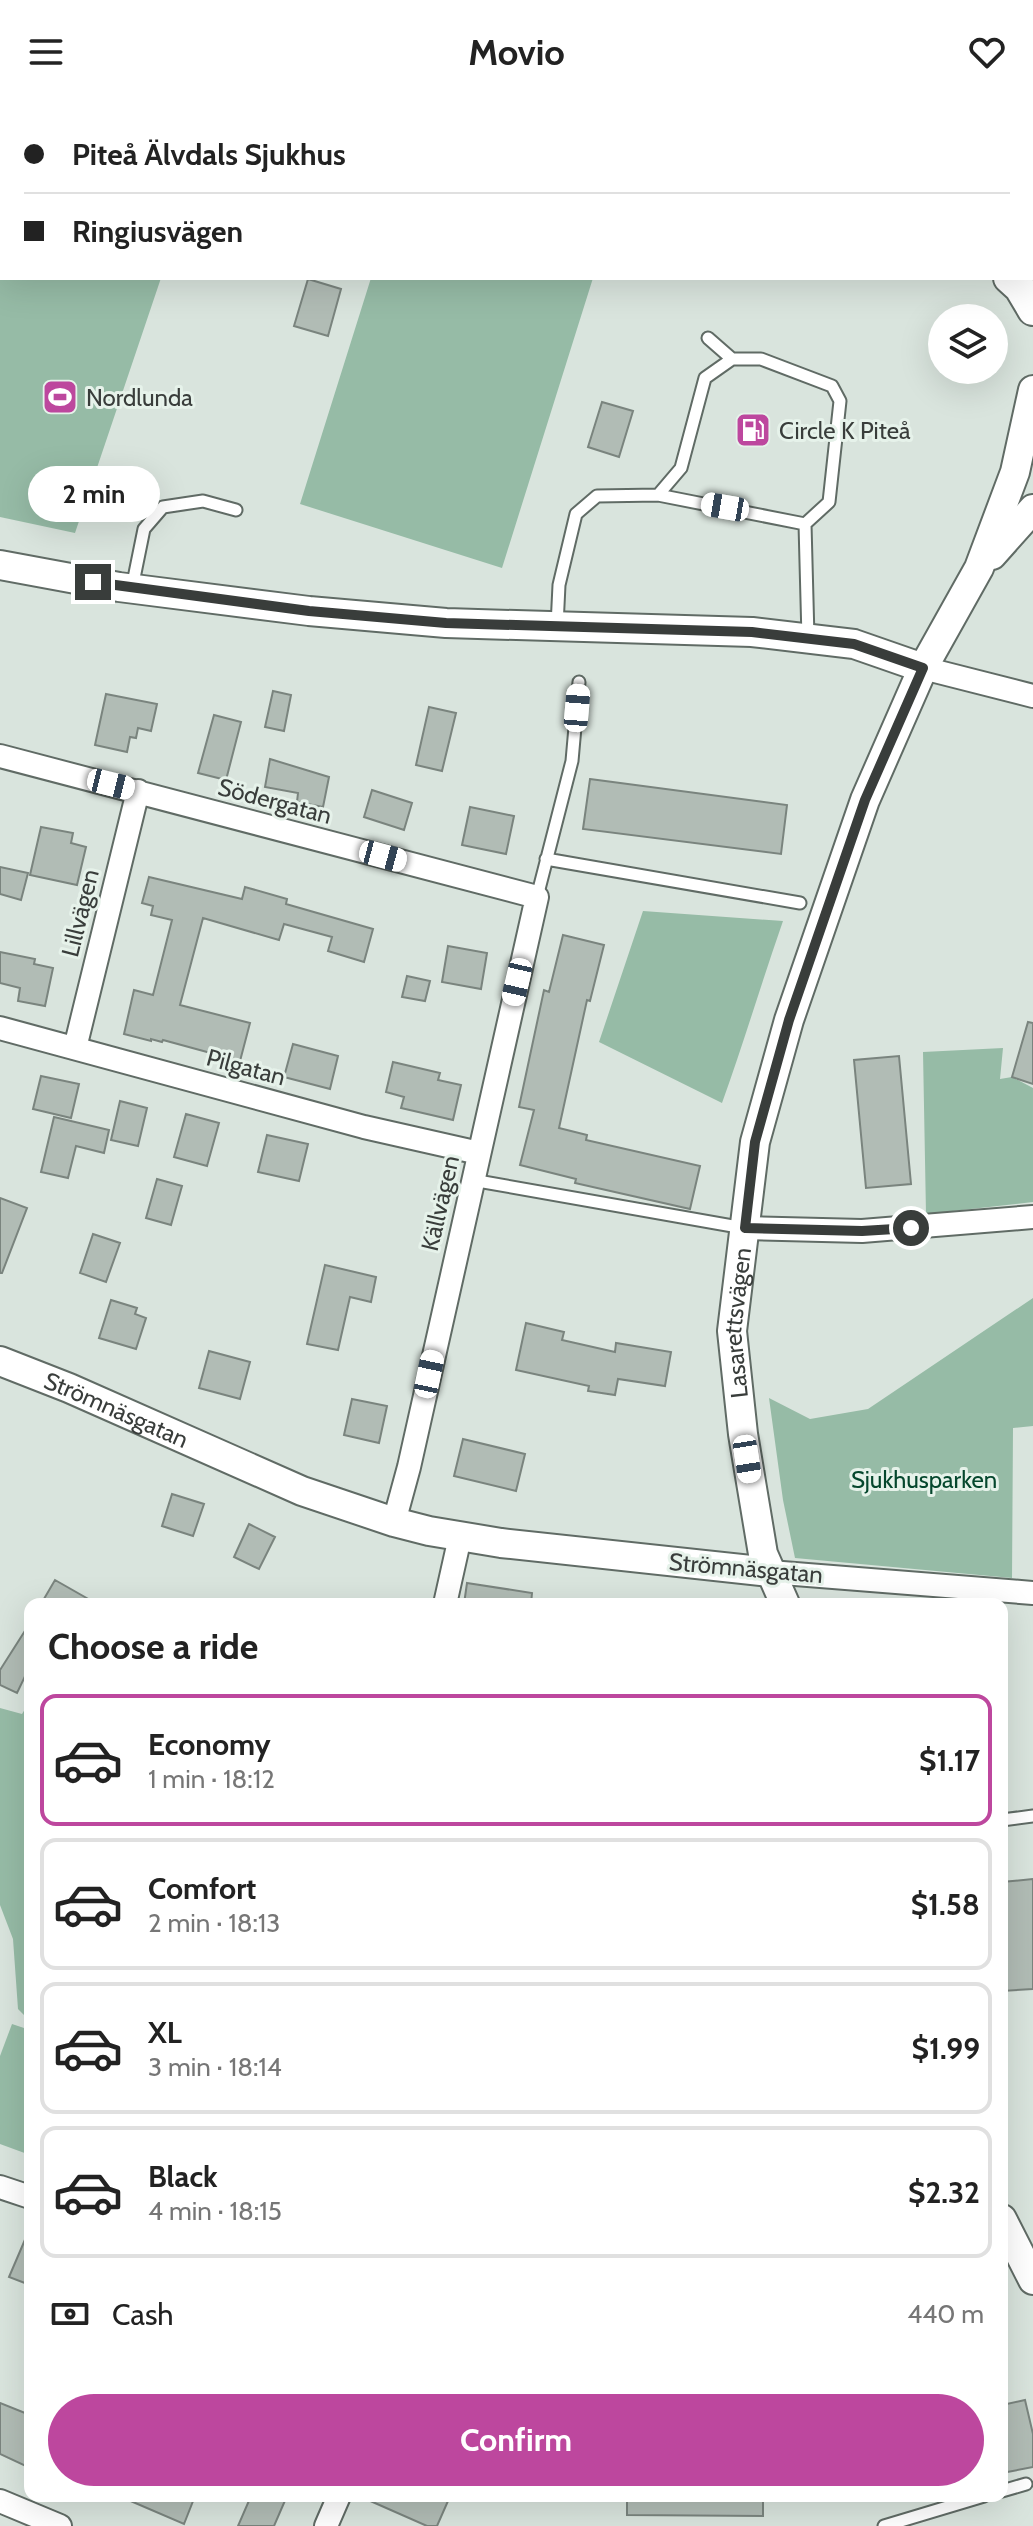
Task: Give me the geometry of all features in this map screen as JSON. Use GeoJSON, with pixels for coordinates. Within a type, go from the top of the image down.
{"type":"FeatureCollection","features":[{"type":"Feature","properties":{"kind":"main road"},"geometry":{"type":"LineString","coordinates":[[1011,280],[1020,288],[1033,310]]}},
{"type":"Feature","properties":{"kind":"street","name":"Lasarettsvägen"},"geometry":{"type":"LineString","coordinates":[[970,585],[1015,472],[1033,390]]}},
{"type":"Feature","properties":{"kind":"street","name":"Lasarettsvägen"},"geometry":{"type":"LineString","coordinates":[[782,1598],[763,1554],[735,1378],[732,1320],[755,1142],[789,1020],[865,800],[923,668],[970,585],[987,560],[1033,509]]}},
{"type":"Feature","properties":{"kind":"street"},"geometry":{"type":"LineString","coordinates":[[0,565],[132,588],[446,623],[752,632],[854,644],[923,668],[1033,696]]}},
{"type":"Feature","properties":{"kind":"street","name":"Södergatan"},"geometry":{"type":"LineString","coordinates":[[0,756],[537,897]]}},
{"type":"Feature","properties":{"kind":"street","name":"Lillvägen"},"geometry":{"type":"LineString","coordinates":[[75,1048],[138,791]]}},
{"type":"Feature","properties":{"kind":"street","name":"Källvägen"},"geometry":{"type":"LineString","coordinates":[[394,1522],[537,897]]}},
{"type":"Feature","properties":{"kind":"street","name":"Pilgatan"},"geometry":{"type":"LineString","coordinates":[[0,1028],[364,1127],[479,1153]]}},
{"type":"Feature","properties":{"kind":"street","name":"Lasarettsvägen"},"geometry":{"type":"LineString","coordinates":[[745,1228],[862,1231],[1033,1217]]}},
{"type":"Feature","properties":{"kind":"street","name":"Strömnäsgatan"},"geometry":{"type":"LineString","coordinates":[[0,1361],[69,1388],[302,1491],[394,1522],[460,1537],[770,1572],[1033,1593]]}},
{"type":"Feature","properties":{"kind":"street"},"geometry":{"type":"LineString","coordinates":[[446,1598],[460,1537]]}},
{"type":"Feature","properties":{"kind":"street"},"geometry":{"type":"LineString","coordinates":[[0,2187],[24,2195]]}},
{"type":"Feature","properties":{"kind":"street"},"geometry":{"type":"LineString","coordinates":[[1008,2231],[1033,2280]]}},
{"type":"Feature","properties":{"kind":"street"},"geometry":{"type":"LineString","coordinates":[[0,2501],[60,2526]]}},
{"type":"Feature","properties":{"kind":"street"},"geometry":{"type":"LineString","coordinates":[[326,2526],[336,2502]]}},
{"type":"Feature","properties":{"kind":"lane"},"geometry":{"type":"LineString","coordinates":[[708,338],[732,359]]}},
{"type":"Feature","properties":{"kind":"lane"},"geometry":{"type":"LineString","coordinates":[[658,495],[681,468],[705,378],[732,359],[761,359],[832,386],[840,401],[829,502],[805,524],[808,639]]}},
{"type":"Feature","properties":{"kind":"lane"},"geometry":{"type":"LineString","coordinates":[[557,627],[559,585],[576,514],[597,496],[658,495],[805,524]]}},
{"type":"Feature","properties":{"kind":"lane"},"geometry":{"type":"LineString","coordinates":[[132,588],[144,529],[163,507],[203,501],[236,510]]}},
{"type":"Feature","properties":{"kind":"lane"},"geometry":{"type":"LineString","coordinates":[[537,897],[572,761],[579,682]]}},
{"type":"Feature","properties":{"kind":"lane"},"geometry":{"type":"LineString","coordinates":[[546,859],[800,903]]}},
{"type":"Feature","properties":{"kind":"lane"},"geometry":{"type":"LineString","coordinates":[[472,1180],[745,1228]]}},
{"type":"Feature","properties":{"kind":"lane"},"geometry":{"type":"LineString","coordinates":[[1008,1819],[1033,1816]]}},
{"type":"Feature","properties":{"kind":"lane"},"geometry":{"type":"LineString","coordinates":[[1008,2489],[1026,2484]]}},
{"type":"Feature","properties":{"kind":"lane"},"geometry":{"type":"LineString","coordinates":[[884,2526],[964,2502]]}},
{"type":"Feature","properties":{"kind":"green space","name":"Nordlunda"},"geometry":{"type":"Polygon","coordinates":[[[0,280],[160,280],[75,533],[0,517],[0,280]]]}},
{"type":"Feature","properties":{"kind":"green space"},"geometry":{"type":"Polygon","coordinates":[[[370,280],[592,280],[502,568],[300,504],[370,280]]]}},
{"type":"Feature","properties":{"kind":"green space"},"geometry":{"type":"Polygon","coordinates":[[[643,911],[783,921],[722,1103],[599,1042],[643,911]]]}},
{"type":"Feature","properties":{"kind":"green space"},"geometry":{"type":"Polygon","coordinates":[[[1003,1048],[1000,1079],[1012,1077],[1033,1088],[1033,1202],[926,1214],[923,1052],[1003,1048]]]}},
{"type":"Feature","properties":{"kind":"green space","name":"Sjukhusparken"},"geometry":{"type":"Polygon","coordinates":[[[1033,1298],[1033,1426],[1013,1428],[1012,1578],[795,1558],[783,1500],[769,1398],[810,1419],[868,1409],[1033,1298]]]}},
{"type":"Feature","properties":{"kind":"green space"},"geometry":{"type":"Polygon","coordinates":[[[0,1708],[22,1714],[24,1711],[24,2015],[18,2009],[13,1939],[0,1905],[0,1708]]]}},
{"type":"Feature","properties":{"kind":"green space"},"geometry":{"type":"Polygon","coordinates":[[[12,2024],[24,2028],[24,2153],[0,2144],[0,2056],[12,2024]]]}},
{"type":"Feature","properties":{"kind":"building"},"geometry":{"type":"Polygon","coordinates":[[[308,280],[341,289],[328,336],[294,326],[308,280]]]}},
{"type":"Feature","properties":{"kind":"building"},"geometry":{"type":"Polygon","coordinates":[[[602,402],[633,411],[619,457],[588,447],[602,402]]]}},
{"type":"Feature","properties":{"kind":"building"},"geometry":{"type":"Polygon","coordinates":[[[273,691],[291,695],[284,731],[265,727],[273,691]]]}},
{"type":"Feature","properties":{"kind":"building"},"geometry":{"type":"Polygon","coordinates":[[[106,694],[157,704],[151,731],[138,728],[136,738],[130,737],[127,752],[95,745],[106,694]]]}},
{"type":"Feature","properties":{"kind":"building"},"geometry":{"type":"Polygon","coordinates":[[[429,707],[456,713],[442,771],[416,765],[429,707]]]}},
{"type":"Feature","properties":{"kind":"building"},"geometry":{"type":"Polygon","coordinates":[[[214,715],[241,722],[226,780],[198,773],[214,715]]]}},
{"type":"Feature","properties":{"kind":"building"},"geometry":{"type":"Polygon","coordinates":[[[270,759],[329,777],[323,807],[297,802],[298,793],[265,787],[270,759]]]}},
{"type":"Feature","properties":{"kind":"building"},"geometry":{"type":"Polygon","coordinates":[[[590,779],[787,805],[781,854],[583,829],[590,779]]]}},
{"type":"Feature","properties":{"kind":"building"},"geometry":{"type":"Polygon","coordinates":[[[372,790],[412,803],[404,830],[364,817],[372,790]]]}},
{"type":"Feature","properties":{"kind":"building"},"geometry":{"type":"Polygon","coordinates":[[[470,807],[514,816],[506,854],[462,845],[470,807]]]}},
{"type":"Feature","properties":{"kind":"building"},"geometry":{"type":"Polygon","coordinates":[[[41,827],[73,833],[71,843],[86,847],[77,885],[30,875],[41,827]]]}},
{"type":"Feature","properties":{"kind":"building"},"geometry":{"type":"Polygon","coordinates":[[[0,867],[28,873],[21,900],[0,894],[0,867]]]}},
{"type":"Feature","properties":{"kind":"building"},"geometry":{"type":"Polygon","coordinates":[[[149,877],[242,899],[245,887],[287,899],[286,904],[373,929],[364,962],[328,951],[332,937],[284,924],[279,940],[203,918],[180,1005],[250,1023],[240,1061],[163,1040],[151,1041],[124,1034],[134,990],[153,995],[172,920],[151,915],[153,906],[142,903],[149,877]]]}},
{"type":"Feature","properties":{"kind":"building"},"geometry":{"type":"Polygon","coordinates":[[[563,935],[604,945],[590,1001],[587,1000],[559,1128],[587,1135],[586,1140],[700,1166],[690,1209],[575,1183],[576,1179],[520,1165],[534,1110],[519,1107],[544,990],[549,992],[563,935]]]}},
{"type":"Feature","properties":{"kind":"building"},"geometry":{"type":"Polygon","coordinates":[[[448,946],[487,953],[481,989],[442,982],[448,946]]]}},
{"type":"Feature","properties":{"kind":"building"},"geometry":{"type":"Polygon","coordinates":[[[0,952],[35,959],[34,964],[53,968],[45,1006],[18,1001],[20,988],[0,983],[0,952]]]}},
{"type":"Feature","properties":{"kind":"building"},"geometry":{"type":"Polygon","coordinates":[[[407,976],[430,981],[425,1001],[402,997],[407,976]]]}},
{"type":"Feature","properties":{"kind":"building"},"geometry":{"type":"Polygon","coordinates":[[[1028,1022],[1033,1023],[1033,1084],[1012,1077],[1028,1022]]]}},
{"type":"Feature","properties":{"kind":"building"},"geometry":{"type":"Polygon","coordinates":[[[293,1044],[338,1056],[330,1089],[284,1077],[293,1044]]]}},
{"type":"Feature","properties":{"kind":"building"},"geometry":{"type":"Polygon","coordinates":[[[899,1056],[911,1184],[866,1188],[854,1060],[899,1056]]]}},
{"type":"Feature","properties":{"kind":"building"},"geometry":{"type":"Polygon","coordinates":[[[393,1062],[440,1073],[438,1080],[461,1085],[453,1120],[401,1108],[404,1097],[386,1092],[393,1062]]]}},
{"type":"Feature","properties":{"kind":"building"},"geometry":{"type":"Polygon","coordinates":[[[41,1076],[79,1084],[71,1118],[33,1109],[41,1076]]]}},
{"type":"Feature","properties":{"kind":"building"},"geometry":{"type":"Polygon","coordinates":[[[120,1101],[147,1108],[138,1146],[111,1140],[120,1101]]]}},
{"type":"Feature","properties":{"kind":"building"},"geometry":{"type":"Polygon","coordinates":[[[186,1114],[219,1123],[207,1166],[174,1157],[186,1114]]]}},
{"type":"Feature","properties":{"kind":"building"},"geometry":{"type":"Polygon","coordinates":[[[54,1117],[109,1130],[104,1153],[76,1146],[68,1178],[41,1172],[54,1117]]]}},
{"type":"Feature","properties":{"kind":"building"},"geometry":{"type":"Polygon","coordinates":[[[267,1135],[308,1144],[299,1181],[258,1172],[267,1135]]]}},
{"type":"Feature","properties":{"kind":"building"},"geometry":{"type":"Polygon","coordinates":[[[157,1179],[182,1186],[171,1225],[146,1218],[157,1179]]]}},
{"type":"Feature","properties":{"kind":"building"},"geometry":{"type":"Polygon","coordinates":[[[0,1198],[27,1208],[2,1273],[0,1273],[0,1198]]]}},
{"type":"Feature","properties":{"kind":"building"},"geometry":{"type":"Polygon","coordinates":[[[93,1234],[120,1243],[106,1282],[80,1273],[93,1234]]]}},
{"type":"Feature","properties":{"kind":"building"},"geometry":{"type":"Polygon","coordinates":[[[325,1265],[376,1277],[371,1302],[350,1297],[338,1350],[307,1344],[325,1265]]]}},
{"type":"Feature","properties":{"kind":"building"},"geometry":{"type":"Polygon","coordinates":[[[111,1300],[137,1308],[135,1314],[146,1318],[136,1349],[99,1338],[111,1300]]]}},
{"type":"Feature","properties":{"kind":"building"},"geometry":{"type":"Polygon","coordinates":[[[526,1323],[564,1332],[562,1340],[615,1352],[616,1343],[671,1352],[665,1386],[618,1379],[615,1395],[588,1391],[589,1386],[516,1370],[526,1323]]]}},
{"type":"Feature","properties":{"kind":"building"},"geometry":{"type":"Polygon","coordinates":[[[209,1351],[250,1362],[240,1399],[199,1388],[209,1351]]]}},
{"type":"Feature","properties":{"kind":"building"},"geometry":{"type":"Polygon","coordinates":[[[352,1399],[387,1406],[379,1443],[344,1435],[352,1399]]]}},
{"type":"Feature","properties":{"kind":"building"},"geometry":{"type":"Polygon","coordinates":[[[463,1439],[525,1454],[516,1491],[454,1476],[463,1439]]]}},
{"type":"Feature","properties":{"kind":"building"},"geometry":{"type":"Polygon","coordinates":[[[172,1494],[204,1504],[193,1536],[162,1526],[172,1494]]]}},
{"type":"Feature","properties":{"kind":"building"},"geometry":{"type":"Polygon","coordinates":[[[249,1524],[275,1537],[259,1569],[234,1557],[249,1524]]]}},
{"type":"Feature","properties":{"kind":"building"},"geometry":{"type":"Polygon","coordinates":[[[55,1580],[86,1598],[44,1598],[55,1580]]]}},
{"type":"Feature","properties":{"kind":"building"},"geometry":{"type":"Polygon","coordinates":[[[467,1583],[532,1593],[532,1598],[465,1598],[467,1583]]]}},
{"type":"Feature","properties":{"kind":"building"},"geometry":{"type":"Polygon","coordinates":[[[24,1632],[24,1678],[17,1693],[0,1685],[0,1670],[24,1632]]]}},
{"type":"Feature","properties":{"kind":"building"},"geometry":{"type":"Polygon","coordinates":[[[1033,1879],[1033,1989],[1008,1991],[1008,1881],[1033,1879]]]}},
{"type":"Feature","properties":{"kind":"building"},"geometry":{"type":"Polygon","coordinates":[[[24,2242],[24,2283],[9,2277],[24,2242]]]}},
{"type":"Feature","properties":{"kind":"building"},"geometry":{"type":"Polygon","coordinates":[[[1025,2400],[1033,2434],[1033,2467],[1008,2472],[1008,2404],[1025,2400]]]}},
{"type":"Feature","properties":{"kind":"building"},"geometry":{"type":"Polygon","coordinates":[[[0,2403],[24,2413],[24,2465],[0,2454],[0,2403]]]}},
{"type":"Feature","properties":{"kind":"building"},"geometry":{"type":"Polygon","coordinates":[[[133,2502],[193,2502],[184,2524],[133,2502]]]}},
{"type":"Feature","properties":{"kind":"building"},"geometry":{"type":"Polygon","coordinates":[[[248,2502],[284,2502],[274,2526],[238,2526],[248,2502]]]}},
{"type":"Feature","properties":{"kind":"building"},"geometry":{"type":"Polygon","coordinates":[[[373,2502],[448,2502],[437,2526],[427,2526],[373,2502]]]}},
{"type":"Feature","properties":{"kind":"building"},"geometry":{"type":"Polygon","coordinates":[[[627,2502],[763,2502],[763,2516],[627,2515],[627,2502]]]}},
{"type":"Feature","properties":{"kind":"place","name":"Nordlunda"},"geometry":{"type":"Point","coordinates":[60,397]}},
{"type":"Feature","properties":{"kind":"place","name":"Circle K Piteå"},"geometry":{"type":"Point","coordinates":[753,430]}},
{"type":"Feature","properties":{"kind":"route"},"geometry":{"type":"LineString","coordinates":[[93,582],[309,611],[446,623],[752,632],[854,644],[923,668],[865,800],[789,1020],[755,1142],[745,1228],[862,1231],[911,1228]]}}]}
